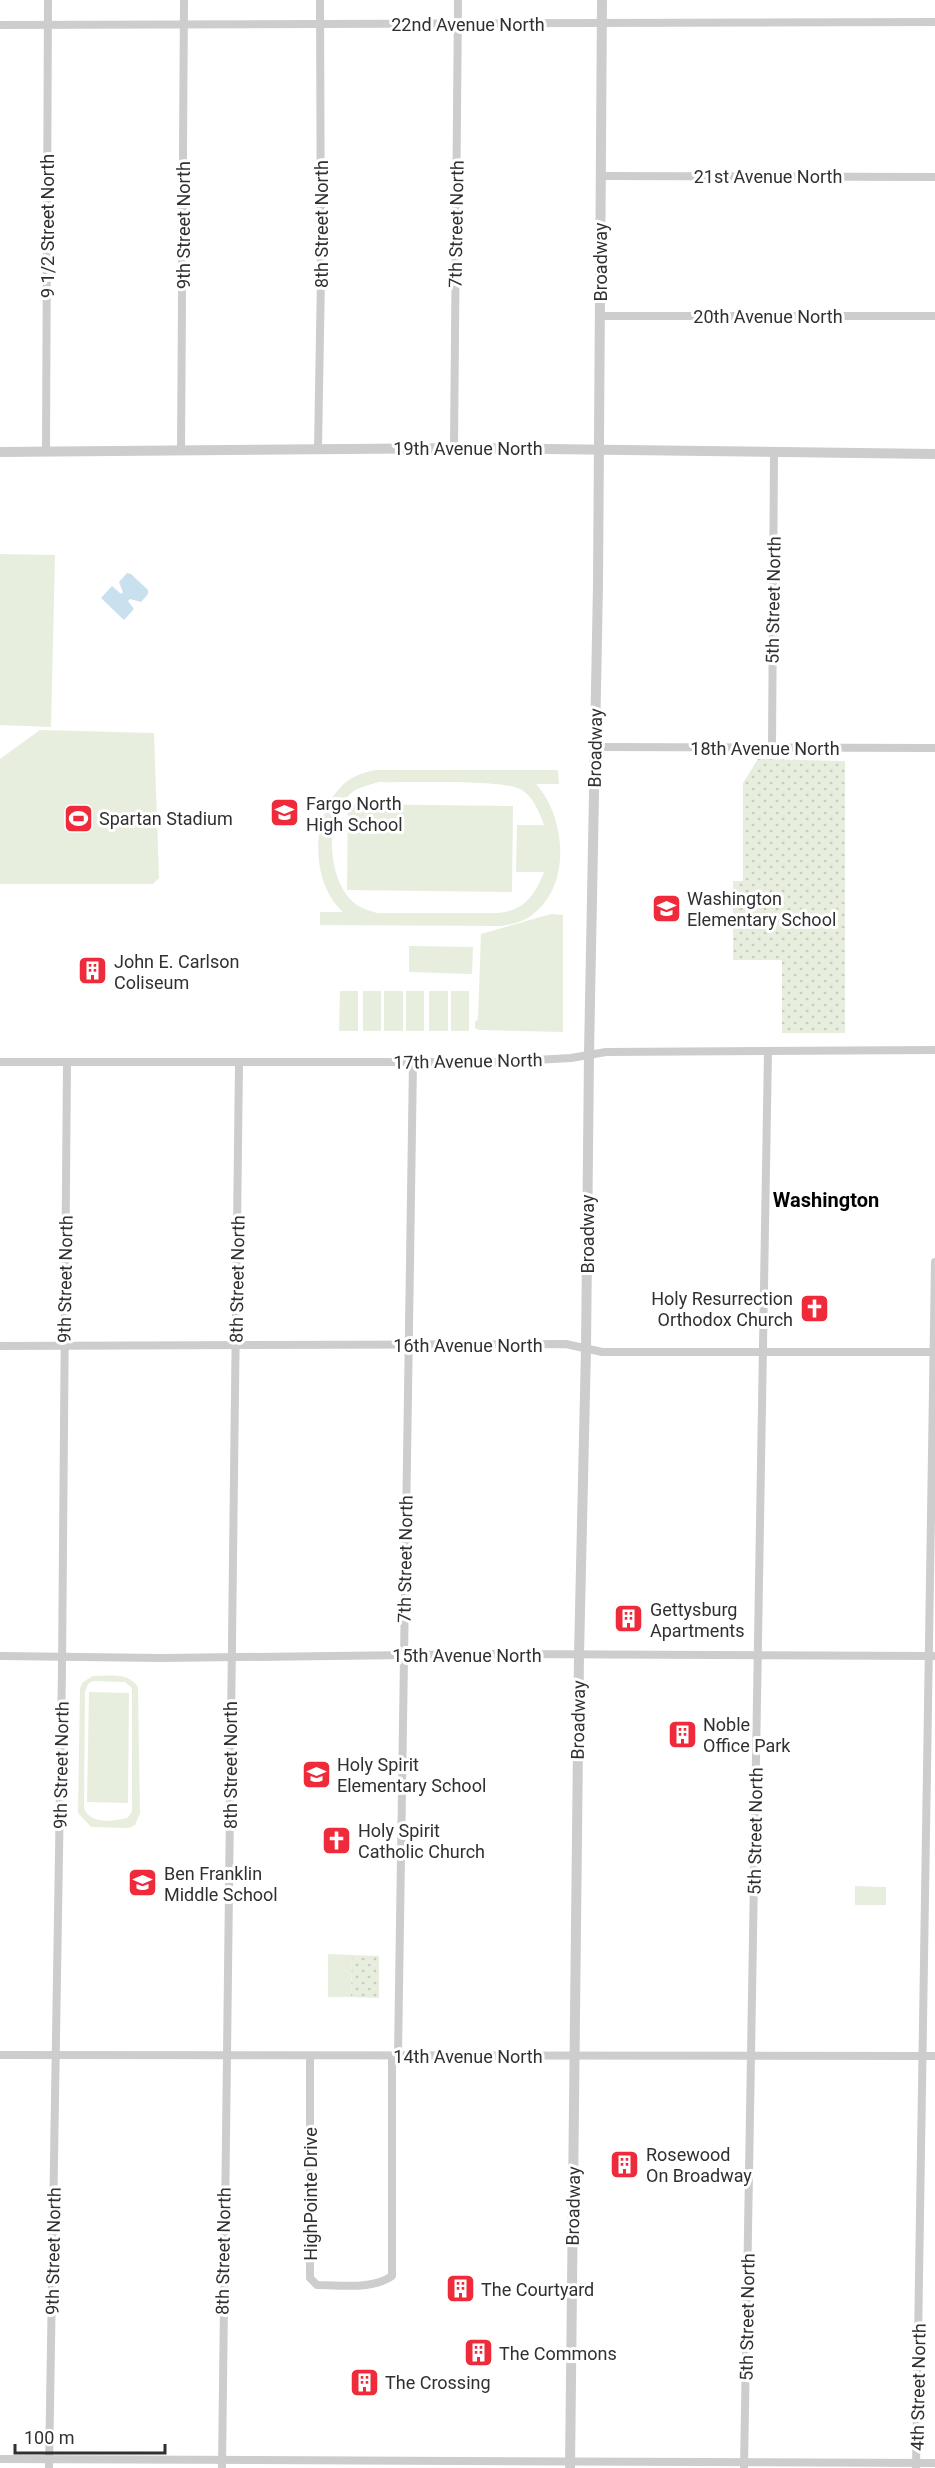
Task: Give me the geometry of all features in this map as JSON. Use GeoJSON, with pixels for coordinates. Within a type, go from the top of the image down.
{"type":"FeatureCollection","features":[{"type":"Feature","properties":{"kind":"street","name":"9 1/2 Street North"},"geometry":{"type":"LineString","coordinates":[[46,451],[48,0]]}},
{"type":"Feature","properties":{"kind":"street","name":"9th Street North"},"geometry":{"type":"LineString","coordinates":[[181,450],[184,0]]}},
{"type":"Feature","properties":{"kind":"street","name":"8th Street North"},"geometry":{"type":"LineString","coordinates":[[318,448],[321,277],[320,0]]}},
{"type":"Feature","properties":{"kind":"street","name":"7th Street North"},"geometry":{"type":"LineString","coordinates":[[454,448],[458,0]]}},
{"type":"Feature","properties":{"kind":"street","name":"Broadway"},"geometry":{"type":"LineString","coordinates":[[570,2464],[579,1655],[586,1349],[599,449],[602,0]]}},
{"type":"Feature","properties":{"kind":"street","name":"22nd Avenue North"},"geometry":{"type":"LineString","coordinates":[[0,25],[935,22]]}},
{"type":"Feature","properties":{"kind":"street","name":"21st Avenue North"},"geometry":{"type":"LineString","coordinates":[[601,176],[935,177]]}},
{"type":"Feature","properties":{"kind":"street","name":"20th Avenue North"},"geometry":{"type":"LineString","coordinates":[[600,316],[935,316]]}},
{"type":"Feature","properties":{"kind":"street","name":"19th Avenue North"},"geometry":{"type":"LineString","coordinates":[[0,452],[454,448],[935,454]]}},
{"type":"Feature","properties":{"kind":"street","name":"5th Street North"},"geometry":{"type":"LineString","coordinates":[[772,747],[774,453]]}},
{"type":"Feature","properties":{"kind":"street","name":"18th Avenue North"},"geometry":{"type":"LineString","coordinates":[[595,747],[935,748]]}},
{"type":"Feature","properties":{"kind":"street","name":"17th Avenue North"},"geometry":{"type":"LineString","coordinates":[[0,1062],[500,1062],[571,1058],[606,1052],[935,1050]]}},
{"type":"Feature","properties":{"kind":"street","name":"5th Street North"},"geometry":{"type":"LineString","coordinates":[[744,2465],[768,1051]]}},
{"type":"Feature","properties":{"kind":"street","name":"9th Street North"},"geometry":{"type":"LineString","coordinates":[[49,2463],[57,2056],[67,1062]]}},
{"type":"Feature","properties":{"kind":"street","name":"7th Street North"},"geometry":{"type":"LineString","coordinates":[[395,2056],[413,1062]]}},
{"type":"Feature","properties":{"kind":"street","name":"8th Street North"},"geometry":{"type":"LineString","coordinates":[[222,2463],[239,1063]]}},
{"type":"Feature","properties":{"kind":"street","name":"4th Street North"},"geometry":{"type":"LineString","coordinates":[[916,2465],[932,1656],[935,1262]]}},
{"type":"Feature","properties":{"kind":"street","name":"16th Avenue North"},"geometry":{"type":"LineString","coordinates":[[0,1346],[566,1344],[602,1352],[934,1353]]}},
{"type":"Feature","properties":{"kind":"street","name":"15th Avenue North"},"geometry":{"type":"LineString","coordinates":[[0,1656],[404,1654],[932,1656]]}},
{"type":"Feature","properties":{"kind":"street","name":"14th Avenue North"},"geometry":{"type":"LineString","coordinates":[[0,2055],[935,2056]]}},
{"type":"Feature","properties":{"kind":"street","name":"HighPointe Drive"},"geometry":{"type":"LineString","coordinates":[[310,2056],[310,2278],[317,2285],[366,2285],[383,2282],[392,2276],[395,2056]]}},
{"type":"Feature","properties":{"kind":"street"},"geometry":{"type":"LineString","coordinates":[[0,2459],[49,2463],[744,2465],[916,2465],[935,2463]]}},
{"type":"Feature","properties":{"kind":"green space"},"geometry":{"type":"Polygon","coordinates":[[[0,554],[55,555],[51,727],[0,725],[0,554]]]}},
{"type":"Feature","properties":{"kind":"green space","name":"Spartan Stadium"},"geometry":{"type":"Polygon","coordinates":[[[40,730],[154,733],[159,878],[153,884],[0,884],[0,759],[40,730]]]}},
{"type":"Feature","properties":{"kind":"green space"},"geometry":{"type":"Polygon","coordinates":[[[758,759],[845,761],[845,1033],[782,1033],[782,960],[733,960],[733,881],[743,881],[743,783],[758,759]]]}},
{"type":"Feature","properties":{"kind":"green space"},"geometry":{"type":"Polygon","coordinates":[[[376,770],[558,770],[559,784],[536,784],[554,814],[560,851],[559,870],[554,887],[545,902],[525,919],[502,926],[320,925],[320,912],[343,912],[332,899],[324,883],[320,865],[318,847],[320,828],[326,811],[334,795],[346,782],[376,770]],[[379,782],[357,789],[346,799],[338,811],[334,827],[333,860],[343,890],[352,901],[377,913],[498,913],[507,912],[522,905],[537,888],[544,872],[516,872],[517,825],[544,825],[536,806],[522,790],[497,784],[379,782]]]}},
{"type":"Feature","properties":{"kind":"green space"},"geometry":{"type":"Polygon","coordinates":[[[348,804],[513,806],[512,892],[347,890],[348,804]]]}},
{"type":"Feature","properties":{"kind":"green space"},"geometry":{"type":"Polygon","coordinates":[[[551,914],[563,915],[563,1032],[479,1030],[475,1028],[475,1022],[478,1019],[481,934],[551,914]]]}},
{"type":"Feature","properties":{"kind":"green space"},"geometry":{"type":"Polygon","coordinates":[[[409,946],[473,947],[472,974],[409,972],[409,946]]]}},
{"type":"Feature","properties":{"kind":"green space"},"geometry":{"type":"Polygon","coordinates":[[[340,991],[358,991],[358,1031],[339,1031],[340,991]]]}},
{"type":"Feature","properties":{"kind":"green space"},"geometry":{"type":"Polygon","coordinates":[[[363,991],[381,991],[381,1031],[363,1031],[363,991]]]}},
{"type":"Feature","properties":{"kind":"green space"},"geometry":{"type":"Polygon","coordinates":[[[384,991],[403,991],[403,1031],[384,1031],[384,991]]]}},
{"type":"Feature","properties":{"kind":"green space"},"geometry":{"type":"Polygon","coordinates":[[[406,991],[424,991],[424,1031],[406,1031],[406,991]]]}},
{"type":"Feature","properties":{"kind":"green space"},"geometry":{"type":"Polygon","coordinates":[[[429,991],[448,991],[448,1031],[429,1031],[429,991]]]}},
{"type":"Feature","properties":{"kind":"green space"},"geometry":{"type":"Polygon","coordinates":[[[451,991],[469,991],[469,1031],[451,1031],[451,991]]]}},
{"type":"Feature","properties":{"kind":"green space"},"geometry":{"type":"Polygon","coordinates":[[[93,1676],[118,1676],[129,1679],[138,1687],[140,1813],[135,1825],[129,1828],[91,1827],[78,1813],[80,1688],[83,1682],[93,1676]],[[93,1681],[88,1684],[85,1692],[84,1808],[91,1817],[109,1821],[127,1818],[132,1812],[132,1688],[125,1682],[93,1681]]]}},
{"type":"Feature","properties":{"kind":"green space"},"geometry":{"type":"Polygon","coordinates":[[[89,1692],[129,1693],[128,1803],[87,1802],[89,1692]]]}},
{"type":"Feature","properties":{"kind":"green space"},"geometry":{"type":"Polygon","coordinates":[[[855,1886],[886,1887],[886,1905],[855,1905],[855,1886]]]}},
{"type":"Feature","properties":{"kind":"green space"},"geometry":{"type":"Polygon","coordinates":[[[328,1954],[352,1955],[351,1997],[328,1997],[328,1954]]]}},
{"type":"Feature","properties":{"kind":"green space"},"geometry":{"type":"Polygon","coordinates":[[[352,1955],[379,1956],[379,1998],[351,1997],[352,1955]]]}},
{"type":"Feature","properties":{"kind":"water"},"geometry":{"type":"Polygon","coordinates":[[[127,573],[148,590],[148,594],[141,602],[130,599],[128,601],[134,609],[124,620],[101,598],[112,586],[121,594],[123,592],[119,582],[127,573]]]}},
{"type":"Feature","properties":{"kind":"place","name":"Fargo North High School"},"geometry":{"type":"Point","coordinates":[285,813]}},
{"type":"Feature","properties":{"kind":"place","name":"Spartan Stadium"},"geometry":{"type":"Point","coordinates":[78,818]}},
{"type":"Feature","properties":{"kind":"place","name":"Washington Elementary School"},"geometry":{"type":"Point","coordinates":[666,908]}},
{"type":"Feature","properties":{"kind":"place","name":"John E. Carlson Coliseum"},"geometry":{"type":"Point","coordinates":[93,971]}},
{"type":"Feature","properties":{"kind":"place","name":"Holy Resurrection Orthodox Church"},"geometry":{"type":"Point","coordinates":[814,1308]}},
{"type":"Feature","properties":{"kind":"place","name":"Gettysburg Apartments"},"geometry":{"type":"Point","coordinates":[629,1619]}},
{"type":"Feature","properties":{"kind":"place","name":"Noble Office Park"},"geometry":{"type":"Point","coordinates":[682,1734]}},
{"type":"Feature","properties":{"kind":"place","name":"Holy Spirit Elementary School"},"geometry":{"type":"Point","coordinates":[316,1774]}},
{"type":"Feature","properties":{"kind":"place","name":"Holy Spirit Catholic Church"},"geometry":{"type":"Point","coordinates":[337,1840]}},
{"type":"Feature","properties":{"kind":"place","name":"Ben Franklin Middle School"},"geometry":{"type":"Point","coordinates":[143,1883]}},
{"type":"Feature","properties":{"kind":"place","name":"Rosewood On Broadway"},"geometry":{"type":"Point","coordinates":[625,2164]}},
{"type":"Feature","properties":{"kind":"place","name":"The Courtyard"},"geometry":{"type":"Point","coordinates":[460,2289]}},
{"type":"Feature","properties":{"kind":"place","name":"The Commons"},"geometry":{"type":"Point","coordinates":[478,2353]}},
{"type":"Feature","properties":{"kind":"place","name":"The Crossing"},"geometry":{"type":"Point","coordinates":[364,2382]}},
{"type":"Feature","properties":{"kind":"district","name":"Washington"},"geometry":{"type":"Point","coordinates":[826,1200]}}]}
